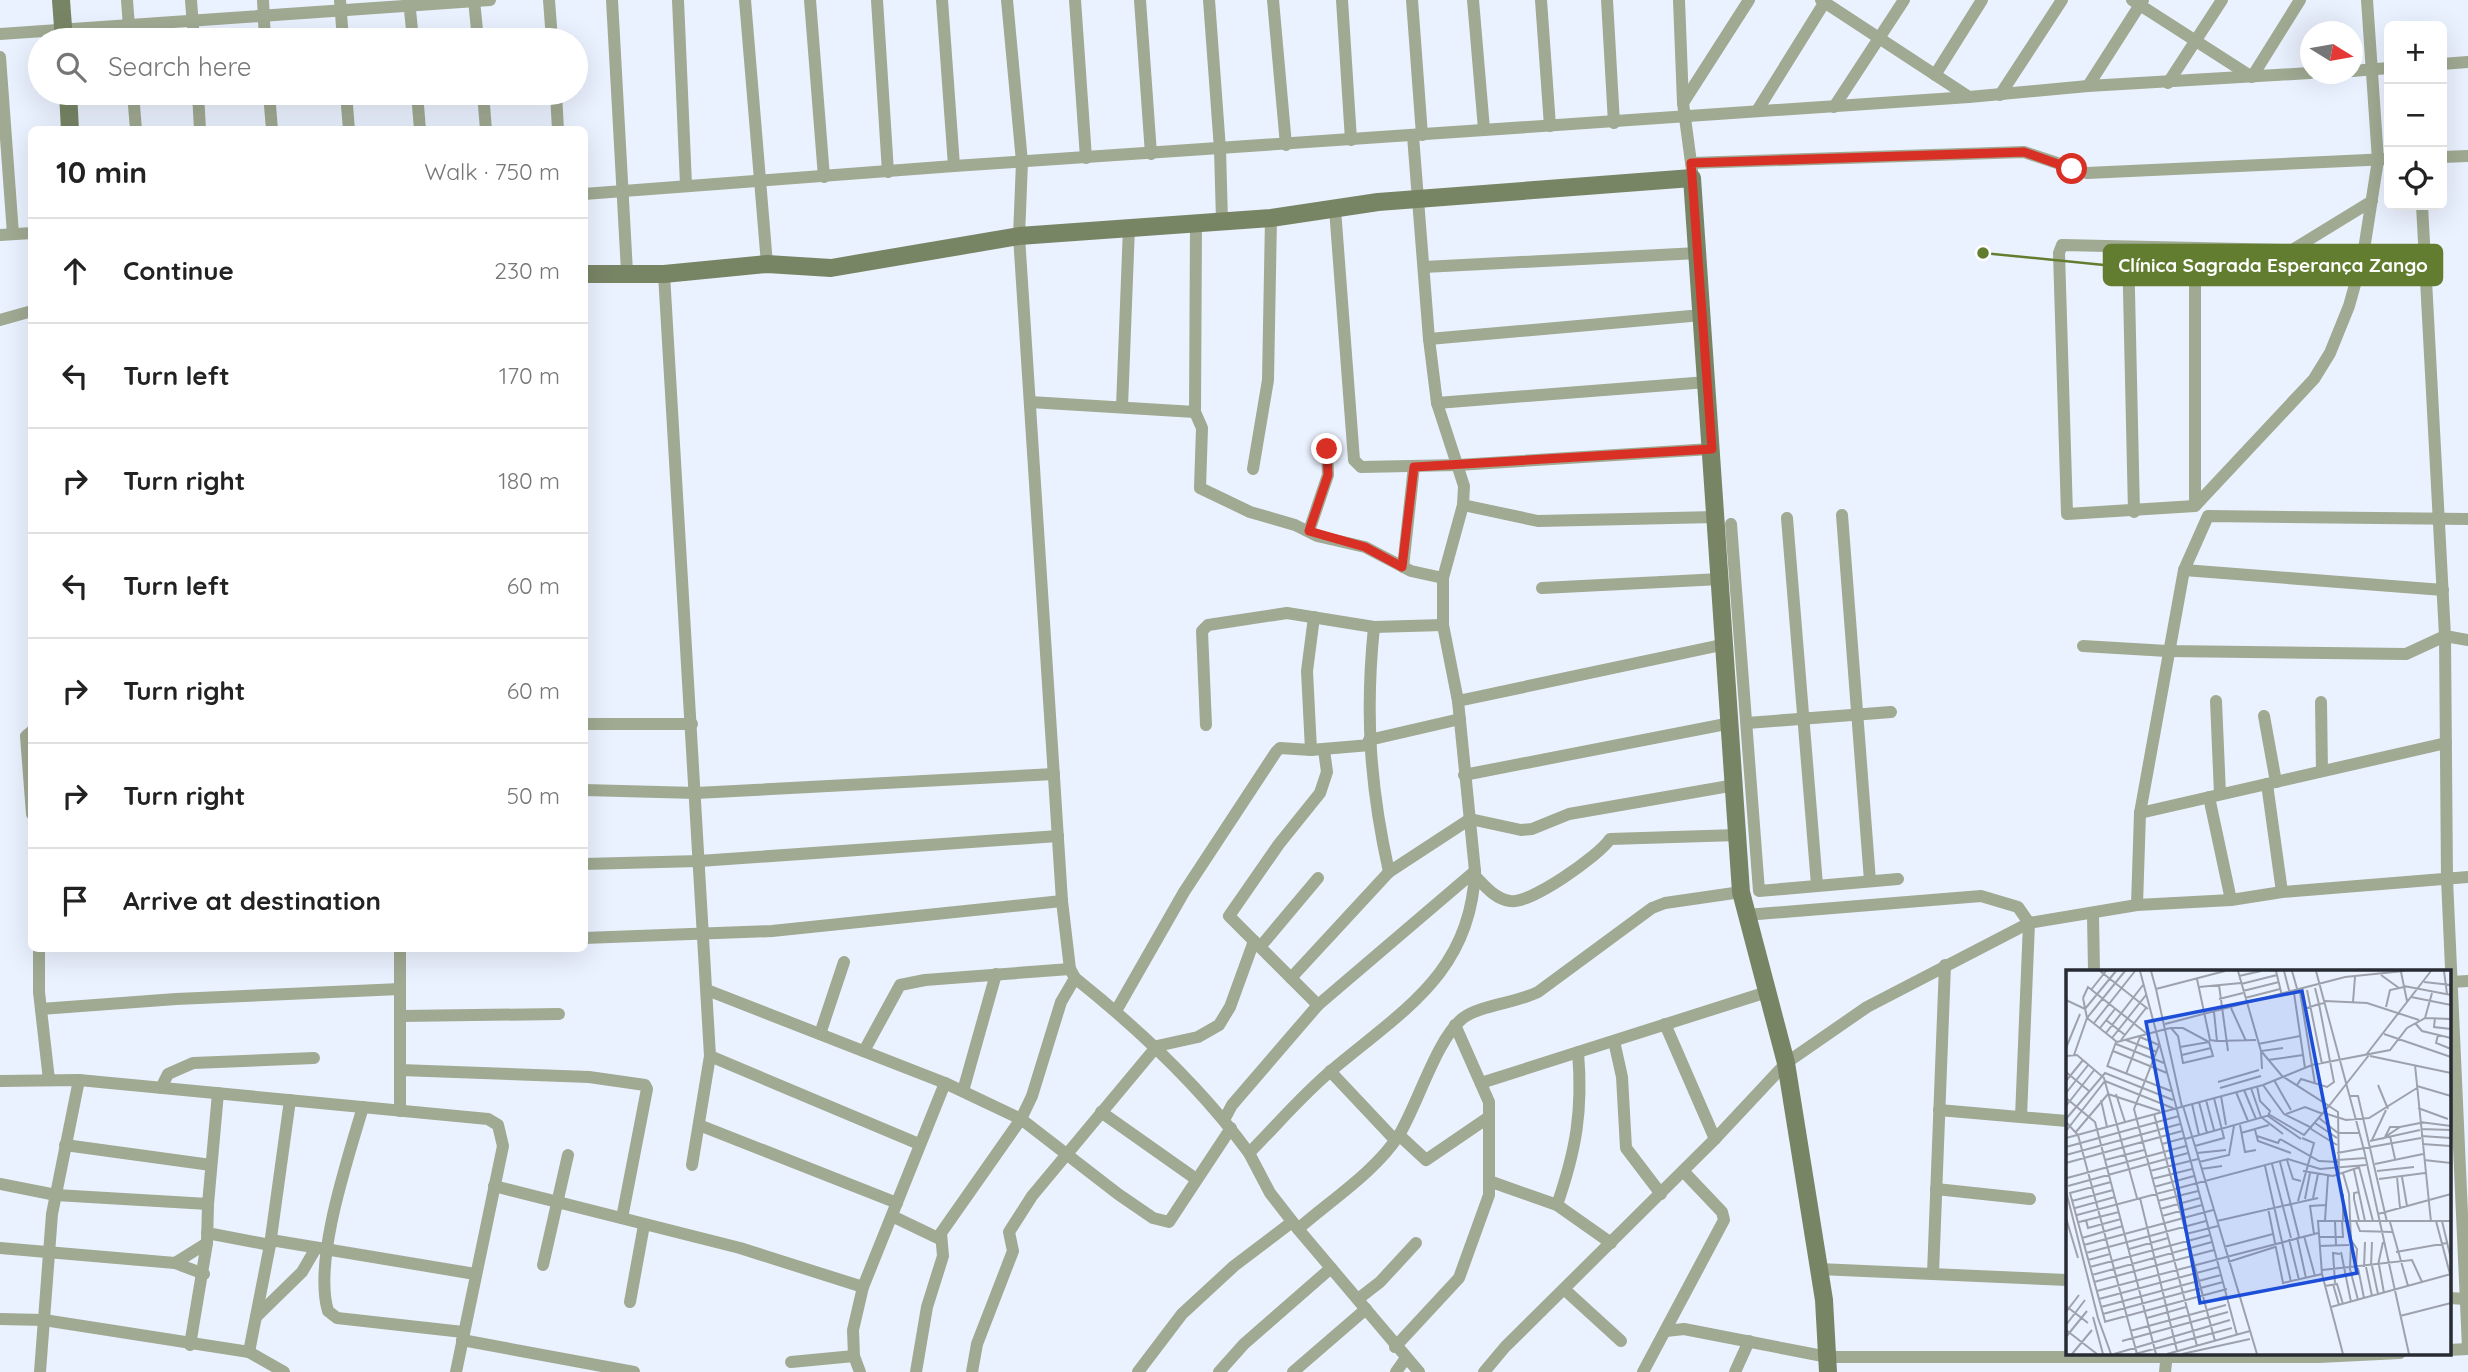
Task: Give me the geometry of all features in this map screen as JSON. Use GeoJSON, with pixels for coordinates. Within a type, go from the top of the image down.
{"type":"FeatureCollection","features":[{"type":"Feature","properties":{"kind":"street"},"geometry":{"type":"LineString","coordinates":[[61,0],[63,28]]}},
{"type":"Feature","properties":{"kind":"street"},"geometry":{"type":"LineString","coordinates":[[127,0],[129,28]]}},
{"type":"Feature","properties":{"kind":"street"},"geometry":{"type":"LineString","coordinates":[[191,0],[193,28]]}},
{"type":"Feature","properties":{"kind":"street"},"geometry":{"type":"LineString","coordinates":[[262,0],[264,28]]}},
{"type":"Feature","properties":{"kind":"street"},"geometry":{"type":"LineString","coordinates":[[474,0],[477,28]]}},
{"type":"Feature","properties":{"kind":"street"},"geometry":{"type":"LineString","coordinates":[[105,28],[129,24],[264,16],[340,5],[490,0]]}},
{"type":"Feature","properties":{"kind":"street"},"geometry":{"type":"LineString","coordinates":[[549,0],[551,28]]}},
{"type":"Feature","properties":{"kind":"street"},"geometry":{"type":"LineString","coordinates":[[612,0],[627,272]]}},
{"type":"Feature","properties":{"kind":"street"},"geometry":{"type":"LineString","coordinates":[[678,0],[687,186]]}},
{"type":"Feature","properties":{"kind":"street"},"geometry":{"type":"LineString","coordinates":[[745,0],[758,182],[767,264]]}},
{"type":"Feature","properties":{"kind":"street"},"geometry":{"type":"LineString","coordinates":[[810,0],[824,177]]}},
{"type":"Feature","properties":{"kind":"street"},"geometry":{"type":"LineString","coordinates":[[877,0],[888,172]]}},
{"type":"Feature","properties":{"kind":"street"},"geometry":{"type":"LineString","coordinates":[[942,0],[954,166]]}},
{"type":"Feature","properties":{"kind":"street"},"geometry":{"type":"LineString","coordinates":[[916,1372],[927,1307],[943,1256],[941,1233],[1021,1119],[1032,1096],[1072,974],[1062,901],[1019,236],[1022,162],[1007,0]]}},
{"type":"Feature","properties":{"kind":"street"},"geometry":{"type":"LineString","coordinates":[[1075,0],[1086,158]]}},
{"type":"Feature","properties":{"kind":"street"},"geometry":{"type":"LineString","coordinates":[[1140,0],[1151,154]]}},
{"type":"Feature","properties":{"kind":"street"},"geometry":{"type":"LineString","coordinates":[[1209,0],[1220,149],[1222,220]]}},
{"type":"Feature","properties":{"kind":"street"},"geometry":{"type":"LineString","coordinates":[[1273,0],[1286,145]]}},
{"type":"Feature","properties":{"kind":"street"},"geometry":{"type":"LineString","coordinates":[[1342,0],[1351,140]]}},
{"type":"Feature","properties":{"kind":"street"},"geometry":{"type":"LineString","coordinates":[[1249,1153],[1330,1071],[1388,1027],[1434,980],[1456,952],[1474,898],[1475,874],[1458,701],[1443,625],[1444,578],[1463,505],[1464,486],[1449,447],[1437,403],[1429,339],[1412,0]]}},
{"type":"Feature","properties":{"kind":"street"},"geometry":{"type":"LineString","coordinates":[[1473,0],[1484,129]]}},
{"type":"Feature","properties":{"kind":"street"},"geometry":{"type":"LineString","coordinates":[[1541,0],[1550,126]]}},
{"type":"Feature","properties":{"kind":"street"},"geometry":{"type":"LineString","coordinates":[[1607,0],[1614,123]]}},
{"type":"Feature","properties":{"kind":"street"},"geometry":{"type":"LineString","coordinates":[[1679,0],[1684,110],[1692,171],[1712,449],[1724,520],[1739,723],[1735,785],[1741,892],[1786,1063],[1819,1269],[1828,1364]]}},
{"type":"Feature","properties":{"kind":"street"},"geometry":{"type":"LineString","coordinates":[[1684,110],[1749,0]]}},
{"type":"Feature","properties":{"kind":"street"},"geometry":{"type":"LineString","coordinates":[[1834,107],[1904,0]]}},
{"type":"Feature","properties":{"kind":"street"},"geometry":{"type":"LineString","coordinates":[[1936,75],[1982,0]]}},
{"type":"Feature","properties":{"kind":"street"},"geometry":{"type":"LineString","coordinates":[[2000,95],[2062,0]]}},
{"type":"Feature","properties":{"kind":"street"},"geometry":{"type":"LineString","coordinates":[[2168,83],[2222,0]]}},
{"type":"Feature","properties":{"kind":"street"},"geometry":{"type":"LineString","coordinates":[[2252,78],[2300,0]]}},
{"type":"Feature","properties":{"kind":"street"},"geometry":{"type":"LineString","coordinates":[[2367,0],[2383,160],[2372,201],[2363,256],[2349,306],[2330,352],[2314,379],[2195,506],[2069,515],[2066,512],[2059,253],[2066,243],[2292,250],[2372,201]]}},
{"type":"Feature","properties":{"kind":"street"},"geometry":{"type":"LineString","coordinates":[[1757,111],[1824,1],[1969,97]]}},
{"type":"Feature","properties":{"kind":"street"},"geometry":{"type":"LineString","coordinates":[[2088,86],[2138,2],[2252,78]]}},
{"type":"Feature","properties":{"kind":"street"},"geometry":{"type":"LineString","coordinates":[[410,3],[412,28]]}},
{"type":"Feature","properties":{"kind":"street"},"geometry":{"type":"LineString","coordinates":[[340,5],[342,28]]}},
{"type":"Feature","properties":{"kind":"street"},"geometry":{"type":"LineString","coordinates":[[0,34],[28,34]]}},
{"type":"Feature","properties":{"kind":"street"},"geometry":{"type":"LineString","coordinates":[[0,57],[7,234],[28,233]]}},
{"type":"Feature","properties":{"kind":"street"},"geometry":{"type":"LineString","coordinates":[[2447,64],[2468,62]]}},
{"type":"Feature","properties":{"kind":"street"},"geometry":{"type":"LineString","coordinates":[[2363,70],[2384,68]]}},
{"type":"Feature","properties":{"kind":"street"},"geometry":{"type":"LineString","coordinates":[[588,194],[954,166],[1417,136],[1484,129],[1614,123],[1684,110],[1757,111],[1834,107],[2088,86],[2300,75]]}},
{"type":"Feature","properties":{"kind":"street"},"geometry":{"type":"LineString","coordinates":[[69,105],[70,126]]}},
{"type":"Feature","properties":{"kind":"street"},"geometry":{"type":"LineString","coordinates":[[134,105],[136,126]]}},
{"type":"Feature","properties":{"kind":"street"},"geometry":{"type":"LineString","coordinates":[[199,105],[201,126]]}},
{"type":"Feature","properties":{"kind":"street"},"geometry":{"type":"LineString","coordinates":[[270,105],[272,126]]}},
{"type":"Feature","properties":{"kind":"street"},"geometry":{"type":"LineString","coordinates":[[347,105],[349,126]]}},
{"type":"Feature","properties":{"kind":"street"},"geometry":{"type":"LineString","coordinates":[[418,105],[420,126]]}},
{"type":"Feature","properties":{"kind":"street"},"geometry":{"type":"LineString","coordinates":[[484,105],[486,126]]}},
{"type":"Feature","properties":{"kind":"street"},"geometry":{"type":"LineString","coordinates":[[557,105],[558,126]]}},
{"type":"Feature","properties":{"kind":"street"},"geometry":{"type":"LineString","coordinates":[[588,274],[664,274],[767,264],[831,268],[1019,236],[1271,218],[1420,199],[1692,171],[2024,152],[2087,173],[2383,160]]}},
{"type":"Feature","properties":{"kind":"street"},"geometry":{"type":"LineString","coordinates":[[2447,157],[2468,156]]}},
{"type":"Feature","properties":{"kind":"street"},"geometry":{"type":"LineString","coordinates":[[1335,209],[1354,460],[1361,467],[1458,465],[1712,449]]}},
{"type":"Feature","properties":{"kind":"street"},"geometry":{"type":"LineString","coordinates":[[2422,210],[2445,636],[2447,879],[2451,982],[2465,1194],[2468,1349],[2450,1350]]}},
{"type":"Feature","properties":{"kind":"street"},"geometry":{"type":"LineString","coordinates":[[1253,469],[1270,361],[1271,218]]}},
{"type":"Feature","properties":{"kind":"street"},"geometry":{"type":"LineString","coordinates":[[1196,223],[1195,412],[1202,428],[1200,488],[1250,512],[1365,547],[1402,567],[1444,578]]}},
{"type":"Feature","properties":{"kind":"street"},"geometry":{"type":"LineString","coordinates":[[1122,407],[1129,227]]}},
{"type":"Feature","properties":{"kind":"street"},"geometry":{"type":"LineString","coordinates":[[2128,247],[2134,512]]}},
{"type":"Feature","properties":{"kind":"street"},"geometry":{"type":"LineString","coordinates":[[2195,506],[2196,248]]}},
{"type":"Feature","properties":{"kind":"street"},"geometry":{"type":"LineString","coordinates":[[1424,267],[1698,253]]}},
{"type":"Feature","properties":{"kind":"street"},"geometry":{"type":"LineString","coordinates":[[664,274],[710,1056],[692,1165]]}},
{"type":"Feature","properties":{"kind":"street"},"geometry":{"type":"LineString","coordinates":[[0,320],[28,312]]}},
{"type":"Feature","properties":{"kind":"street"},"geometry":{"type":"LineString","coordinates":[[1429,339],[1702,315]]}},
{"type":"Feature","properties":{"kind":"street"},"geometry":{"type":"LineString","coordinates":[[1437,403],[1707,382]]}},
{"type":"Feature","properties":{"kind":"street"},"geometry":{"type":"LineString","coordinates":[[1030,402],[1195,412]]}},
{"type":"Feature","properties":{"kind":"street"},"geometry":{"type":"LineString","coordinates":[[1309,531],[1328,475],[1327,449]]}},
{"type":"Feature","properties":{"kind":"street"},"geometry":{"type":"LineString","coordinates":[[1402,567],[1414,467]]}},
{"type":"Feature","properties":{"kind":"street"},"geometry":{"type":"LineString","coordinates":[[1463,505],[1538,521],[1724,520]]}},
{"type":"Feature","properties":{"kind":"street"},"geometry":{"type":"LineString","coordinates":[[1842,515],[1870,881]]}},
{"type":"Feature","properties":{"kind":"street"},"geometry":{"type":"LineString","coordinates":[[2137,905],[2140,813],[2167,652],[2184,570],[2208,516],[2439,521],[2468,519]]}},
{"type":"Feature","properties":{"kind":"street"},"geometry":{"type":"LineString","coordinates":[[1787,518],[1817,885]]}},
{"type":"Feature","properties":{"kind":"street"},"geometry":{"type":"LineString","coordinates":[[1724,520],[1721,579],[1726,644],[1739,723],[1759,891],[1898,879]]}},
{"type":"Feature","properties":{"kind":"street"},"geometry":{"type":"LineString","coordinates":[[2184,570],[2443,590]]}},
{"type":"Feature","properties":{"kind":"street"},"geometry":{"type":"LineString","coordinates":[[1542,588],[1721,579]]}},
{"type":"Feature","properties":{"kind":"street"},"geometry":{"type":"LineString","coordinates":[[1206,726],[1204,627],[1287,613],[1374,627],[1443,625]]}},
{"type":"Feature","properties":{"kind":"street"},"geometry":{"type":"LineString","coordinates":[[1314,617],[1307,671],[1317,750],[1326,772],[1320,793],[1279,844],[1229,916],[1318,1005]]}},
{"type":"Feature","properties":{"kind":"street"},"geometry":{"type":"LineString","coordinates":[[1374,627],[1368,697],[1370,742],[1375,807],[1389,872]]}},
{"type":"Feature","properties":{"kind":"street"},"geometry":{"type":"LineString","coordinates":[[2083,646],[2167,652],[2406,654],[2445,636],[2468,640]]}},
{"type":"Feature","properties":{"kind":"street"},"geometry":{"type":"LineString","coordinates":[[1458,701],[1726,644]]}},
{"type":"Feature","properties":{"kind":"street"},"geometry":{"type":"LineString","coordinates":[[2216,701],[2215,796],[2231,900]]}},
{"type":"Feature","properties":{"kind":"street"},"geometry":{"type":"LineString","coordinates":[[2321,702],[2322,771]]}},
{"type":"Feature","properties":{"kind":"street"},"geometry":{"type":"LineString","coordinates":[[1464,775],[1739,723],[1891,712]]}},
{"type":"Feature","properties":{"kind":"street"},"geometry":{"type":"LineString","coordinates":[[2264,716],[2283,892]]}},
{"type":"Feature","properties":{"kind":"street"},"geometry":{"type":"LineString","coordinates":[[1116,1011],[1184,892],[1268,761],[1280,748],[1317,750],[1370,742],[1460,719]]}},
{"type":"Feature","properties":{"kind":"street"},"geometry":{"type":"LineString","coordinates":[[588,724],[692,724]]}},
{"type":"Feature","properties":{"kind":"street"},"geometry":{"type":"LineString","coordinates":[[28,734],[28,764]]}},
{"type":"Feature","properties":{"kind":"street"},"geometry":{"type":"LineString","coordinates":[[2140,813],[2446,743]]}},
{"type":"Feature","properties":{"kind":"street"},"geometry":{"type":"LineString","coordinates":[[588,790],[696,793],[1054,774]]}},
{"type":"Feature","properties":{"kind":"street"},"geometry":{"type":"LineString","coordinates":[[1292,978],[1389,872],[1470,819],[1532,830],[1569,814],[1735,785]]}},
{"type":"Feature","properties":{"kind":"street"},"geometry":{"type":"LineString","coordinates":[[1475,874],[1497,898],[1513,902],[1535,894],[1589,860],[1610,839],[1738,835]]}},
{"type":"Feature","properties":{"kind":"street"},"geometry":{"type":"LineString","coordinates":[[588,864],[699,861],[1058,836]]}},
{"type":"Feature","properties":{"kind":"street"},"geometry":{"type":"LineString","coordinates":[[707,990],[945,1083],[1021,1119],[1065,1155],[1153,1218],[1169,1223],[1228,1124],[1232,1105],[1318,1005],[1475,874]]}},
{"type":"Feature","properties":{"kind":"street"},"geometry":{"type":"LineString","coordinates":[[1484,1372],[1715,1139],[1786,1063],[1867,1007],[1945,965],[2029,923],[2093,915],[2137,905],[2231,900],[2283,892],[2468,877]]}},
{"type":"Feature","properties":{"kind":"street"},"geometry":{"type":"LineString","coordinates":[[972,1372],[977,1344],[1013,1251],[1009,1232],[1065,1155],[1157,1046],[1198,1037],[1219,1025],[1230,1007],[1257,944],[1318,878]]}},
{"type":"Feature","properties":{"kind":"street"},"geometry":{"type":"LineString","coordinates":[[1138,1372],[1182,1314],[1234,1266],[1295,1225],[1376,1162],[1397,1137],[1455,1025],[1472,1013],[1517,1002],[1538,992],[1652,908],[1665,903],[1741,892]]}},
{"type":"Feature","properties":{"kind":"street"},"geometry":{"type":"LineString","coordinates":[[1746,915],[1981,896],[2018,907],[2029,923],[2021,1117]]}},
{"type":"Feature","properties":{"kind":"street"},"geometry":{"type":"LineString","coordinates":[[588,938],[772,930],[1062,901]]}},
{"type":"Feature","properties":{"kind":"street"},"geometry":{"type":"LineString","coordinates":[[2093,915],[2094,970]]}},
{"type":"Feature","properties":{"kind":"street"},"geometry":{"type":"LineString","coordinates":[[39,952],[41,1009],[49,1080]]}},
{"type":"Feature","properties":{"kind":"street"},"geometry":{"type":"LineString","coordinates":[[400,952],[400,1111]]}},
{"type":"Feature","properties":{"kind":"street"},"geometry":{"type":"LineString","coordinates":[[820,1034],[845,962]]}},
{"type":"Feature","properties":{"kind":"street"},"geometry":{"type":"LineString","coordinates":[[1933,1274],[1945,965]]}},
{"type":"Feature","properties":{"kind":"street"},"geometry":{"type":"LineString","coordinates":[[963,1091],[996,974]]}},
{"type":"Feature","properties":{"kind":"street"},"geometry":{"type":"LineString","coordinates":[[864,1051],[900,985],[996,974],[1072,974],[1157,1046],[1228,1124],[1249,1153],[1270,1193],[1395,1347],[1419,1372]]}},
{"type":"Feature","properties":{"kind":"street"},"geometry":{"type":"LineString","coordinates":[[2451,982],[2468,981]]}},
{"type":"Feature","properties":{"kind":"street"},"geometry":{"type":"LineString","coordinates":[[41,1009],[176,999],[400,989]]}},
{"type":"Feature","properties":{"kind":"street"},"geometry":{"type":"LineString","coordinates":[[1481,1083],[1767,992]]}},
{"type":"Feature","properties":{"kind":"street"},"geometry":{"type":"LineString","coordinates":[[400,1016],[559,1014]]}},
{"type":"Feature","properties":{"kind":"street"},"geometry":{"type":"LineString","coordinates":[[1665,1024],[1715,1139]]}},
{"type":"Feature","properties":{"kind":"street"},"geometry":{"type":"LineString","coordinates":[[1395,1347],[1464,1269],[1486,1208],[1489,1181],[1489,1102],[1455,1025]]}},
{"type":"Feature","properties":{"kind":"street"},"geometry":{"type":"LineString","coordinates":[[1614,1041],[1622,1077],[1626,1148],[1661,1194]]}},
{"type":"Feature","properties":{"kind":"street"},"geometry":{"type":"LineString","coordinates":[[1557,1205],[1575,1155],[1578,1135],[1581,1102],[1578,1052]]}},
{"type":"Feature","properties":{"kind":"street"},"geometry":{"type":"LineString","coordinates":[[710,1056],[919,1143]]}},
{"type":"Feature","properties":{"kind":"street"},"geometry":{"type":"LineString","coordinates":[[162,1088],[168,1074],[193,1063],[314,1058]]}},
{"type":"Feature","properties":{"kind":"street"},"geometry":{"type":"LineString","coordinates":[[400,1070],[589,1077],[645,1085],[622,1218]]}},
{"type":"Feature","properties":{"kind":"street"},"geometry":{"type":"LineString","coordinates":[[1330,1071],[1397,1137],[1426,1160],[1489,1117]]}},
{"type":"Feature","properties":{"kind":"street"},"geometry":{"type":"LineString","coordinates":[[40,1372],[56,1195],[79,1080]]}},
{"type":"Feature","properties":{"kind":"street"},"geometry":{"type":"LineString","coordinates":[[0,1081],[79,1080],[488,1119],[498,1125],[503,1146],[456,1372]]}},
{"type":"Feature","properties":{"kind":"street"},"geometry":{"type":"LineString","coordinates":[[860,1372],[854,1356],[853,1330],[863,1287],[945,1083]]}},
{"type":"Feature","properties":{"kind":"street"},"geometry":{"type":"LineString","coordinates":[[190,1345],[204,1274],[218,1093]]}},
{"type":"Feature","properties":{"kind":"street"},"geometry":{"type":"LineString","coordinates":[[249,1352],[270,1242],[290,1100]]}},
{"type":"Feature","properties":{"kind":"street"},"geometry":{"type":"LineString","coordinates":[[363,1107],[321,1249],[328,1311],[337,1318],[462,1336],[634,1372]]}},
{"type":"Feature","properties":{"kind":"street"},"geometry":{"type":"LineString","coordinates":[[1939,1110],[2066,1121]]}},
{"type":"Feature","properties":{"kind":"street"},"geometry":{"type":"LineString","coordinates":[[1101,1112],[1196,1179]]}},
{"type":"Feature","properties":{"kind":"street"},"geometry":{"type":"LineString","coordinates":[[699,1125],[897,1203]]}},
{"type":"Feature","properties":{"kind":"street"},"geometry":{"type":"LineString","coordinates":[[65,1144],[94,1151],[212,1165]]}},
{"type":"Feature","properties":{"kind":"street"},"geometry":{"type":"LineString","coordinates":[[543,1265],[568,1155]]}},
{"type":"Feature","properties":{"kind":"street"},"geometry":{"type":"LineString","coordinates":[[1643,1372],[1724,1220],[1722,1212],[1683,1171]]}},
{"type":"Feature","properties":{"kind":"street"},"geometry":{"type":"LineString","coordinates":[[1489,1181],[1557,1205],[1611,1242]]}},
{"type":"Feature","properties":{"kind":"street"},"geometry":{"type":"LineString","coordinates":[[0,1184],[56,1195],[208,1204]]}},
{"type":"Feature","properties":{"kind":"street"},"geometry":{"type":"LineString","coordinates":[[494,1186],[740,1248],[863,1287]]}},
{"type":"Feature","properties":{"kind":"street"},"geometry":{"type":"LineString","coordinates":[[1936,1189],[2030,1199]]}},
{"type":"Feature","properties":{"kind":"street"},"geometry":{"type":"LineString","coordinates":[[892,1216],[940,1239]]}},
{"type":"Feature","properties":{"kind":"street"},"geometry":{"type":"LineString","coordinates":[[630,1302],[644,1225]]}},
{"type":"Feature","properties":{"kind":"street"},"geometry":{"type":"LineString","coordinates":[[175,1263],[207,1238],[321,1249],[475,1275]]}},
{"type":"Feature","properties":{"kind":"street"},"geometry":{"type":"LineString","coordinates":[[1293,1372],[1362,1304],[1416,1243]]}},
{"type":"Feature","properties":{"kind":"street"},"geometry":{"type":"LineString","coordinates":[[0,1248],[175,1263],[204,1274]]}},
{"type":"Feature","properties":{"kind":"street"},"geometry":{"type":"LineString","coordinates":[[256,1317],[302,1272],[321,1249]]}},
{"type":"Feature","properties":{"kind":"street"},"geometry":{"type":"LineString","coordinates":[[1219,1372],[1244,1344],[1331,1268]]}},
{"type":"Feature","properties":{"kind":"street"},"geometry":{"type":"LineString","coordinates":[[1819,1269],[2066,1280]]}},
{"type":"Feature","properties":{"kind":"street"},"geometry":{"type":"LineString","coordinates":[[1564,1289],[1621,1341]]}},
{"type":"Feature","properties":{"kind":"street"},"geometry":{"type":"LineString","coordinates":[[2450,1298],[2466,1299]]}},
{"type":"Feature","properties":{"kind":"street"},"geometry":{"type":"LineString","coordinates":[[0,1319],[44,1320],[190,1345],[249,1352],[284,1372]]}},
{"type":"Feature","properties":{"kind":"street"},"geometry":{"type":"LineString","coordinates":[[1666,1331],[1684,1329],[1749,1341],[1828,1364],[2167,1355],[2319,1357],[2380,1354]]}},
{"type":"Feature","properties":{"kind":"street"},"geometry":{"type":"LineString","coordinates":[[1735,1372],[1749,1341]]}},
{"type":"Feature","properties":{"kind":"street"},"geometry":{"type":"LineString","coordinates":[[2165,1372],[2167,1355]]}},
{"type":"Feature","properties":{"kind":"street"},"geometry":{"type":"LineString","coordinates":[[790,1362],[854,1356]]}},
{"type":"Feature","properties":{"kind":"street"},"geometry":{"type":"LineString","coordinates":[[2319,1357],[2320,1372]]}},
{"type":"Feature","properties":{"kind":"street"},"geometry":{"type":"LineString","coordinates":[[1396,1372],[1406,1358]]}},
{"type":"Feature","properties":{"kind":"place","name":"Clínica Sagrada Esperança Zango"},"geometry":{"type":"Point","coordinates":[1983,253]}},
{"type":"Feature","properties":{"kind":"route"},"geometry":{"type":"LineString","coordinates":[[1327,449],[1328,475],[1317,516],[1309,531],[1317,536],[1365,547],[1402,567],[1414,467],[1712,449],[1691,163],[2024,152],[2072,169]]}}]}
